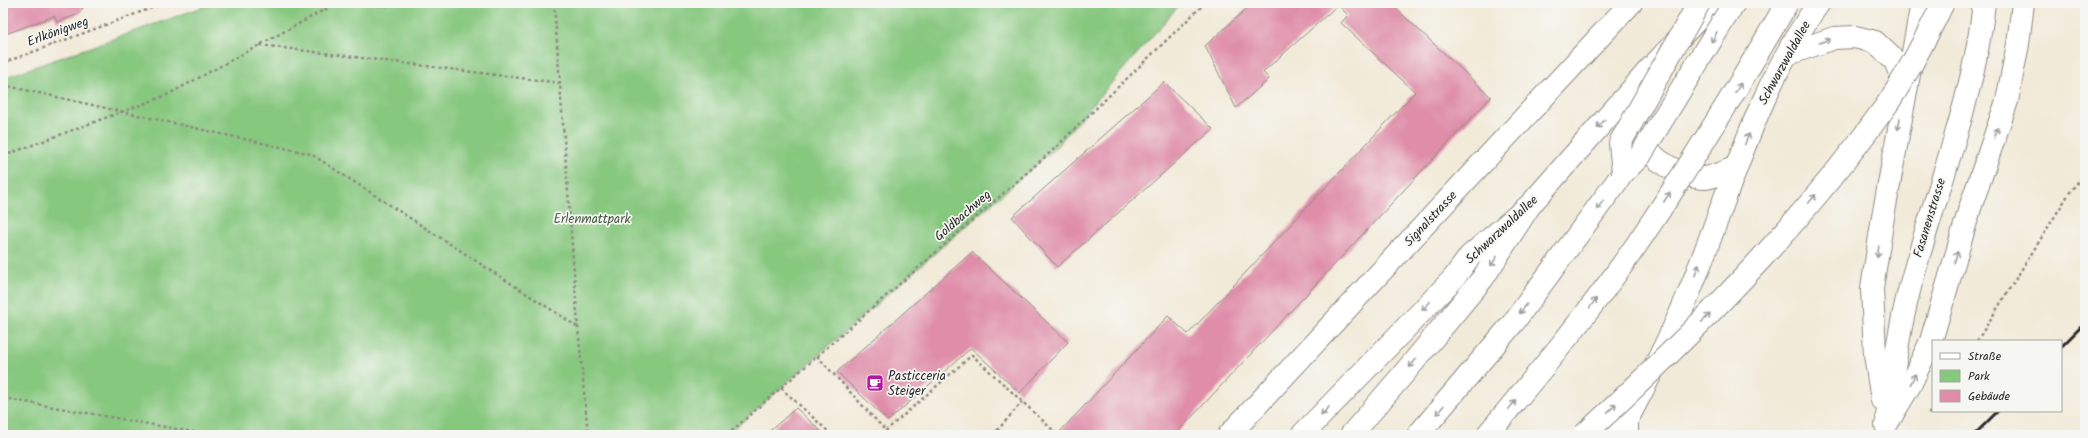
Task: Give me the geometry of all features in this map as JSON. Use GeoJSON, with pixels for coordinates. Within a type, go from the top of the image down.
{"type":"FeatureCollection","features":[{"type":"Feature","properties":{"kind":"main road","name":"Signalstrasse"},"geometry":{"type":"LineString","coordinates":[[1229,435],[1631,3]]}},
{"type":"Feature","properties":{"kind":"main road"},"geometry":{"type":"LineString","coordinates":[[1623,173],[1620,143],[1699,3]]}},
{"type":"Feature","properties":{"kind":"main road","name":"Schwarzwaldallee"},"geometry":{"type":"LineString","coordinates":[[1302,435],[1454,278],[1470,256],[1530,205],[1627,96],[1713,3]]}},
{"type":"Feature","properties":{"kind":"main road"},"geometry":{"type":"LineString","coordinates":[[1418,435],[1513,323],[1623,173],[1640,156],[1734,3]]}},
{"type":"Feature","properties":{"kind":"main road"},"geometry":{"type":"LineString","coordinates":[[1487,435],[1563,344],[1634,247],[1735,93],[1787,3]]}},
{"type":"Feature","properties":{"kind":"main road","name":"Schwarzwaldallee"},"geometry":{"type":"LineString","coordinates":[[1624,430],[1686,300],[1735,168],[1758,111],[1788,54],[1819,3]]}},
{"type":"Feature","properties":{"kind":"main road"},"geometry":{"type":"LineString","coordinates":[[1886,430],[1875,354],[1872,288],[1922,3]]}},
{"type":"Feature","properties":{"kind":"main road"},"geometry":{"type":"LineString","coordinates":[[1584,435],[1713,311],[1841,165],[1886,105],[1926,39],[1943,3]]}},
{"type":"Feature","properties":{"kind":"main road","name":"Fasanenstrasse"},"geometry":{"type":"LineString","coordinates":[[1886,430],[1895,358],[1910,288],[1968,92],[1980,39],[1984,3]]}},
{"type":"Feature","properties":{"kind":"main road"},"geometry":{"type":"LineString","coordinates":[[1886,430],[1931,341],[1970,208],[2007,101],[2018,44],[2023,3]]}},
{"type":"Feature","properties":{"kind":"main road"},"geometry":{"type":"LineString","coordinates":[[1788,54],[1834,38],[1855,37],[1875,42],[1895,61],[1906,88]]}},
{"type":"Feature","properties":{"kind":"main road"},"geometry":{"type":"LineString","coordinates":[[1627,96],[1632,124],[1646,147],[1662,165],[1688,176],[1706,178],[1735,168]]}},
{"type":"Feature","properties":{"kind":"main road"},"geometry":{"type":"LineString","coordinates":[[1351,435],[1406,372],[1483,278],[1530,205]]}},
{"type":"Feature","properties":{"kind":"path","name":"Erlkönigweg"},"geometry":{"type":"LineString","coordinates":[[3,64],[165,3]]}},
{"type":"Feature","properties":{"kind":"path"},"geometry":{"type":"LineString","coordinates":[[3,156],[167,95],[337,3]]}},
{"type":"Feature","properties":{"kind":"path"},"geometry":{"type":"LineString","coordinates":[[554,3],[578,327],[588,435]]}},
{"type":"Feature","properties":{"kind":"path","name":"Goldbachweg"},"geometry":{"type":"LineString","coordinates":[[727,435],[1054,149],[1205,3]]}},
{"type":"Feature","properties":{"kind":"path"},"geometry":{"type":"LineString","coordinates":[[260,45],[560,83]]}},
{"type":"Feature","properties":{"kind":"path"},"geometry":{"type":"LineString","coordinates":[[3,85],[310,154],[578,327]]}},
{"type":"Feature","properties":{"kind":"path"},"geometry":{"type":"LineString","coordinates":[[1978,340],[2070,192],[2085,173]]}},
{"type":"Feature","properties":{"kind":"path"},"geometry":{"type":"LineString","coordinates":[[881,435],[972,355],[1055,432],[1052,435]]}},
{"type":"Feature","properties":{"kind":"path"},"geometry":{"type":"LineString","coordinates":[[817,356],[886,431]]}},
{"type":"Feature","properties":{"kind":"path"},"geometry":{"type":"LineString","coordinates":[[781,388],[832,435]]}},
{"type":"Feature","properties":{"kind":"path"},"geometry":{"type":"LineString","coordinates":[[3,398],[210,435]]}},
{"type":"Feature","properties":{"kind":"path"},"geometry":{"type":"LineString","coordinates":[[995,434],[1022,402]]}},
{"type":"Feature","properties":{"kind":"green space","name":"Erlenmattpark"},"geometry":{"type":"Polygon","coordinates":[[[214,3],[1181,3],[1054,149],[727,435],[3,435],[3,78],[214,3]]]}},
{"type":"Feature","properties":{"kind":"building"},"geometry":{"type":"Polygon","coordinates":[[[3,3],[86,3],[79,14],[57,22],[54,16],[3,35],[3,3]]]}},
{"type":"Feature","properties":{"kind":"building"},"geometry":{"type":"Polygon","coordinates":[[[98,3],[109,3],[100,6],[98,3]]]}},
{"type":"Feature","properties":{"kind":"building"},"geometry":{"type":"Polygon","coordinates":[[[1253,3],[1390,3],[1491,97],[1175,435],[1057,435],[1168,316],[1188,334],[1415,92],[1341,23],[1348,15],[1338,5],[1263,72],[1269,79],[1236,108],[1205,46],[1253,3]]]}},
{"type":"Feature","properties":{"kind":"building"},"geometry":{"type":"Polygon","coordinates":[[[1164,82],[1213,129],[1057,267],[1012,217],[1164,82]]]}},
{"type":"Feature","properties":{"kind":"building"},"geometry":{"type":"Polygon","coordinates":[[[972,252],[1068,342],[1020,393],[971,348],[888,421],[837,372],[972,252]]]}},
{"type":"Feature","properties":{"kind":"building"},"geometry":{"type":"Polygon","coordinates":[[[796,408],[825,435],[765,435],[796,408]]]}},
{"type":"Feature","properties":{"kind":"railway"},"geometry":{"type":"LineString","coordinates":[[2062,346],[2085,323]]}},
{"type":"Feature","properties":{"kind":"railway"},"geometry":{"type":"LineString","coordinates":[[1974,435],[1997,412]]}},
{"type":"Feature","properties":{"kind":"place","name":"Pasticceria Steiger"},"geometry":{"type":"Point","coordinates":[875,383]}}]}
